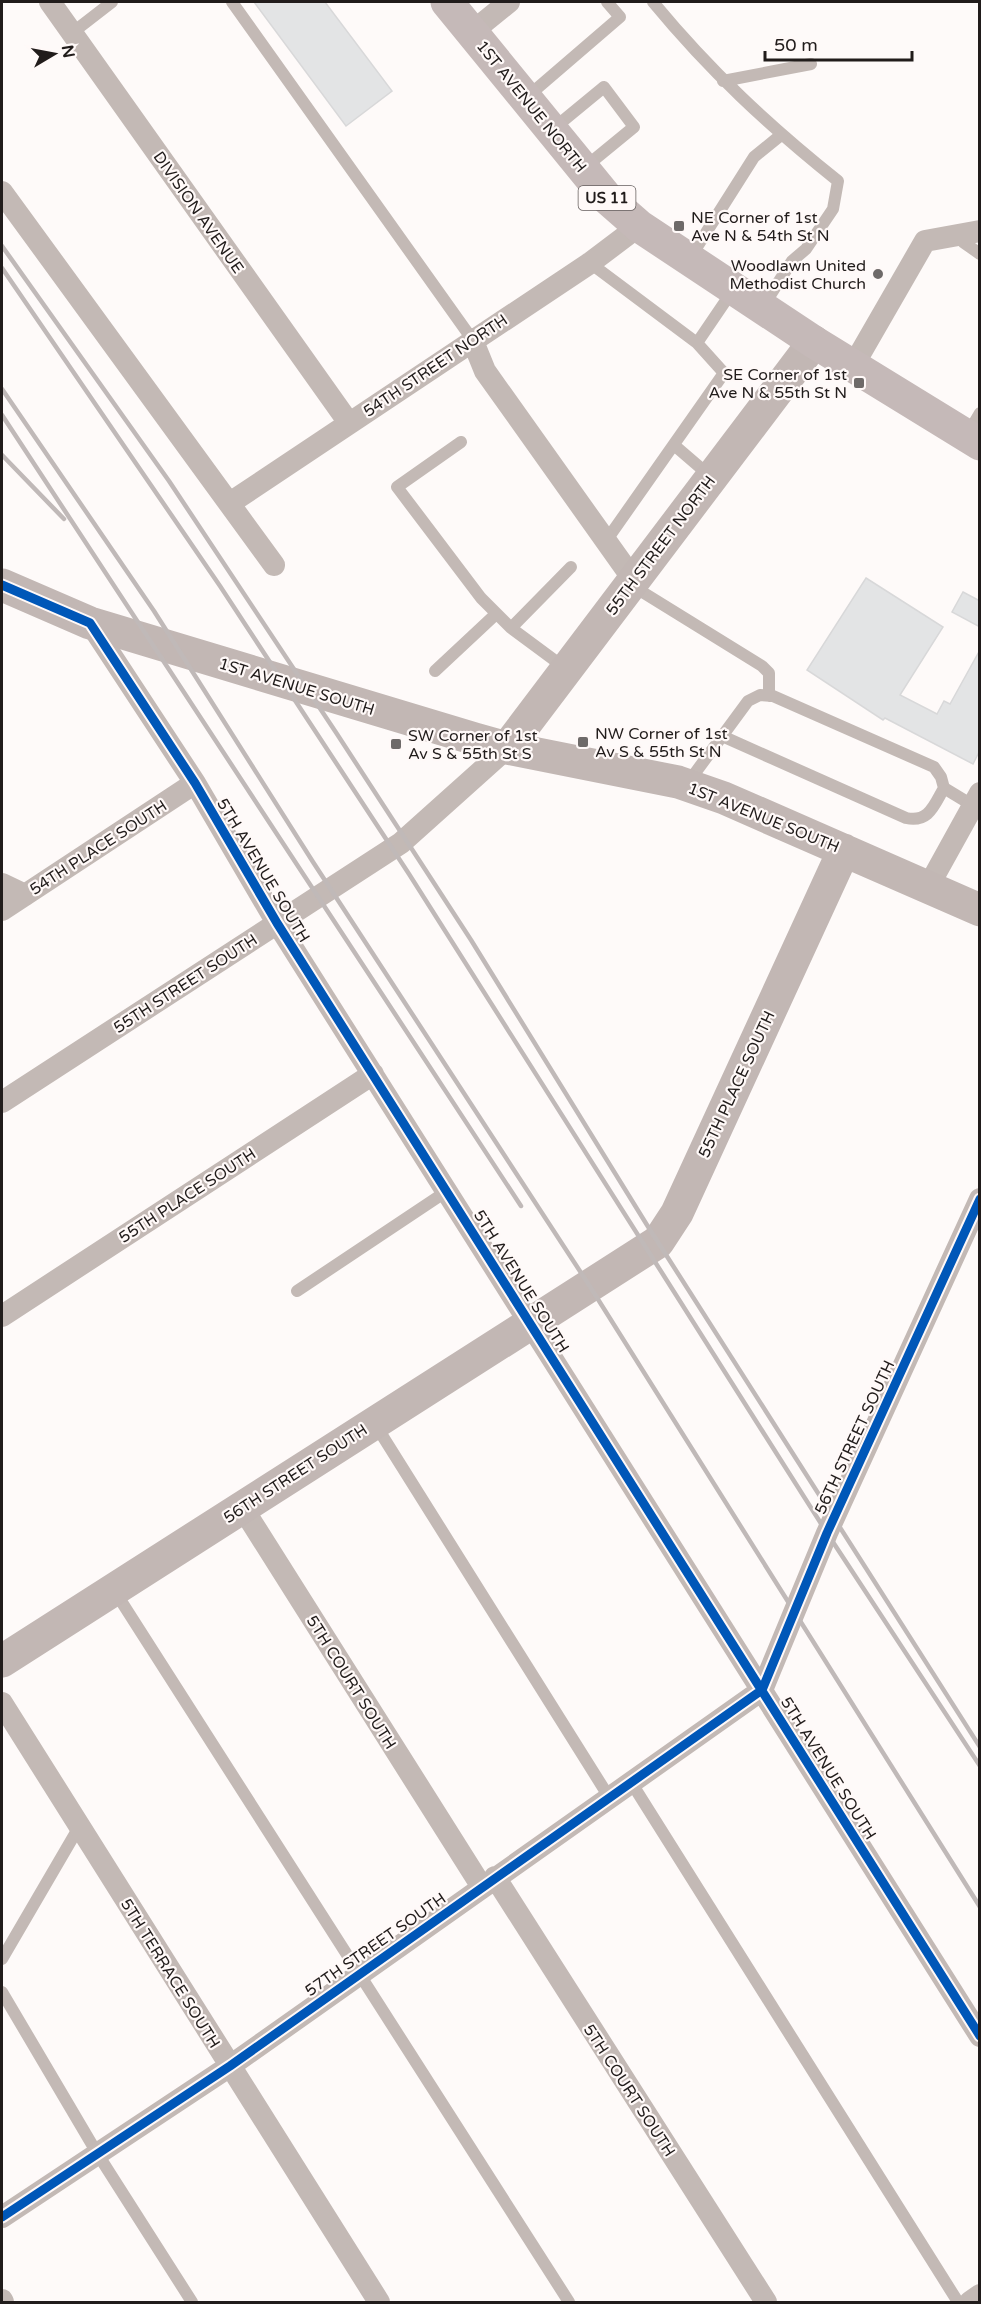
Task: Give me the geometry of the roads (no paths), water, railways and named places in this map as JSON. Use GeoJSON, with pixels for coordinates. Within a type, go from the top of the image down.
{"type":"FeatureCollection","features":[{"type":"Feature","properties":{"kind":"main road","name":"1ST AVENUE NORTH"},"geometry":{"type":"LineString","coordinates":[[447,2],[607,198],[639,226],[853,366],[975,431]]}},
{"type":"Feature","properties":{"kind":"street","name":"DIVISION AVENUE"},"geometry":{"type":"LineString","coordinates":[[50,2],[349,423]]}},
{"type":"Feature","properties":{"kind":"street"},"geometry":{"type":"LineString","coordinates":[[472,33],[509,2]]}},
{"type":"Feature","properties":{"kind":"street"},"geometry":{"type":"LineString","coordinates":[[2,192],[274,565]]}},
{"type":"Feature","properties":{"kind":"street","name":"54TH STREET NORTH"},"geometry":{"type":"LineString","coordinates":[[230,503],[472,339],[590,263],[639,226]]}},
{"type":"Feature","properties":{"kind":"street"},"geometry":{"type":"LineString","coordinates":[[853,366],[925,241],[970,233]]}},
{"type":"Feature","properties":{"kind":"street"},"geometry":{"type":"LineString","coordinates":[[472,339],[485,371],[606,541],[631,582]]}},
{"type":"Feature","properties":{"kind":"street","name":"55TH STREET NORTH"},"geometry":{"type":"LineString","coordinates":[[507,748],[814,342]]}},
{"type":"Feature","properties":{"kind":"street"},"geometry":{"type":"LineString","coordinates":[[2,585],[90,623]]}},
{"type":"Feature","properties":{"kind":"street","name":"1ST AVENUE SOUTH"},"geometry":{"type":"LineString","coordinates":[[90,623],[507,748],[686,785],[980,909]]}},
{"type":"Feature","properties":{"kind":"street","name":"5TH AVENUE SOUTH"},"geometry":{"type":"LineString","coordinates":[[90,623],[195,783],[277,924],[980,2036]]}},
{"type":"Feature","properties":{"kind":"street","name":"55TH STREET SOUTH"},"geometry":{"type":"LineString","coordinates":[[2,1102],[401,843],[507,748]]}},
{"type":"Feature","properties":{"kind":"street","name":"54TH PLACE SOUTH"},"geometry":{"type":"LineString","coordinates":[[2,910],[195,783]]}},
{"type":"Feature","properties":{"kind":"street"},"geometry":{"type":"LineString","coordinates":[[928,887],[976,799]]}},
{"type":"Feature","properties":{"kind":"street","name":"55TH PLACE SOUTH"},"geometry":{"type":"LineString","coordinates":[[590,1285],[658,1242],[669,1228],[844,850]]}},
{"type":"Feature","properties":{"kind":"street"},"geometry":{"type":"LineString","coordinates":[[2,884],[25,895]]}},
{"type":"Feature","properties":{"kind":"street","name":"55TH PLACE SOUTH"},"geometry":{"type":"LineString","coordinates":[[2,1316],[373,1074]]}},
{"type":"Feature","properties":{"kind":"street","name":"56TH STREET SOUTH"},"geometry":{"type":"LineString","coordinates":[[762,1690],[830,1525],[980,1198]]}},
{"type":"Feature","properties":{"kind":"street","name":"56TH STREET SOUTH"},"geometry":{"type":"LineString","coordinates":[[2,1661],[590,1285]]}},
{"type":"Feature","properties":{"kind":"street","name":"5TH COURT SOUTH"},"geometry":{"type":"LineString","coordinates":[[242,1507],[766,2302]]}},
{"type":"Feature","properties":{"kind":"street","name":"57TH STREET SOUTH"},"geometry":{"type":"LineString","coordinates":[[2,2217],[230,2066],[762,1690]]}},
{"type":"Feature","properties":{"kind":"street","name":"5TH TERRACE SOUTH"},"geometry":{"type":"LineString","coordinates":[[2,1703],[379,2302]]}},
{"type":"Feature","properties":{"kind":"street"},"geometry":{"type":"LineString","coordinates":[[970,2302],[980,2295]]}},
{"type":"Feature","properties":{"kind":"lane"},"geometry":{"type":"LineString","coordinates":[[72,33],[112,2]]}},
{"type":"Feature","properties":{"kind":"lane"},"geometry":{"type":"LineString","coordinates":[[232,2],[472,339]]}},
{"type":"Feature","properties":{"kind":"lane"},"geometry":{"type":"LineString","coordinates":[[526,98],[620,17],[607,2]]}},
{"type":"Feature","properties":{"kind":"lane"},"geometry":{"type":"LineString","coordinates":[[653,2],[695,53],[723,81],[781,135],[838,181],[833,209],[806,249],[792,261],[762,308]]}},
{"type":"Feature","properties":{"kind":"lane"},"geometry":{"type":"LineString","coordinates":[[723,81],[811,64]]}},
{"type":"Feature","properties":{"kind":"lane"},"geometry":{"type":"LineString","coordinates":[[552,130],[604,87],[634,127],[583,168]]}},
{"type":"Feature","properties":{"kind":"lane"},"geometry":{"type":"LineString","coordinates":[[690,260],[754,157],[781,135]]}},
{"type":"Feature","properties":{"kind":"lane"},"geometry":{"type":"LineString","coordinates":[[970,233],[963,242],[980,254]]}},
{"type":"Feature","properties":{"kind":"lane"},"geometry":{"type":"LineString","coordinates":[[590,263],[697,342],[724,373],[606,541]]}},
{"type":"Feature","properties":{"kind":"lane"},"geometry":{"type":"LineString","coordinates":[[697,342],[734,289]]}},
{"type":"Feature","properties":{"kind":"lane"},"geometry":{"type":"LineString","coordinates":[[461,442],[397,487],[481,598],[511,628],[566,669]]}},
{"type":"Feature","properties":{"kind":"lane"},"geometry":{"type":"LineString","coordinates":[[674,446],[711,477]]}},
{"type":"Feature","properties":{"kind":"lane"},"geometry":{"type":"LineString","coordinates":[[511,628],[571,567]]}},
{"type":"Feature","properties":{"kind":"lane"},"geometry":{"type":"LineString","coordinates":[[631,582],[762,666],[769,673],[769,696]]}},
{"type":"Feature","properties":{"kind":"lane"},"geometry":{"type":"LineString","coordinates":[[435,671],[496,614]]}},
{"type":"Feature","properties":{"kind":"lane"},"geometry":{"type":"LineString","coordinates":[[686,785],[722,736],[748,701],[760,695],[769,696],[934,767],[941,777],[944,788],[928,816],[917,820],[906,818],[722,736]]}},
{"type":"Feature","properties":{"kind":"lane"},"geometry":{"type":"LineString","coordinates":[[944,788],[976,799]]}},
{"type":"Feature","properties":{"kind":"lane"},"geometry":{"type":"LineString","coordinates":[[297,1291],[447,1191]]}},
{"type":"Feature","properties":{"kind":"lane"},"geometry":{"type":"LineString","coordinates":[[374,1422],[609,1797]]}},
{"type":"Feature","properties":{"kind":"lane"},"geometry":{"type":"LineString","coordinates":[[113,1589],[569,2302]]}},
{"type":"Feature","properties":{"kind":"lane"},"geometry":{"type":"LineString","coordinates":[[631,1782],[958,2302]]}},
{"type":"Feature","properties":{"kind":"lane"},"geometry":{"type":"LineString","coordinates":[[2,1959],[79,1827]]}},
{"type":"Feature","properties":{"kind":"lane"},"geometry":{"type":"LineString","coordinates":[[2,1992],[97,2153],[192,2302]]}},
{"type":"Feature","properties":{"kind":"railway"},"geometry":{"type":"LineString","coordinates":[[2,246],[169,481],[337,734],[471,940],[647,1225],[980,1747]]}},
{"type":"Feature","properties":{"kind":"railway"},"geometry":{"type":"LineString","coordinates":[[2,268],[220,586],[409,874],[827,1533],[980,1766]]}},
{"type":"Feature","properties":{"kind":"railway"},"geometry":{"type":"LineString","coordinates":[[2,389],[154,611],[313,862],[589,1285],[980,1907]]}},
{"type":"Feature","properties":{"kind":"railway"},"geometry":{"type":"LineString","coordinates":[[2,415],[521,1206]]}},
{"type":"Feature","properties":{"kind":"railway"},"geometry":{"type":"LineString","coordinates":[[2,455],[64,519]]}},
{"type":"Feature","properties":{"kind":"place","name":"NE Corner of 1st Ave N & 54th St N"},"geometry":{"type":"Point","coordinates":[679,226]}},
{"type":"Feature","properties":{"kind":"place","name":"Woodlawn United Methodist Church"},"geometry":{"type":"Point","coordinates":[878,274]}},
{"type":"Feature","properties":{"kind":"place","name":"SE Corner of 1st Ave N & 55th St N"},"geometry":{"type":"Point","coordinates":[859,383]}},
{"type":"Feature","properties":{"kind":"place","name":"NW Corner of 1st Av S & 55th St N"},"geometry":{"type":"Point","coordinates":[583,742]}},
{"type":"Feature","properties":{"kind":"place","name":"SW Corner of 1st Av S & 55th St S"},"geometry":{"type":"Point","coordinates":[396,744]}}]}
